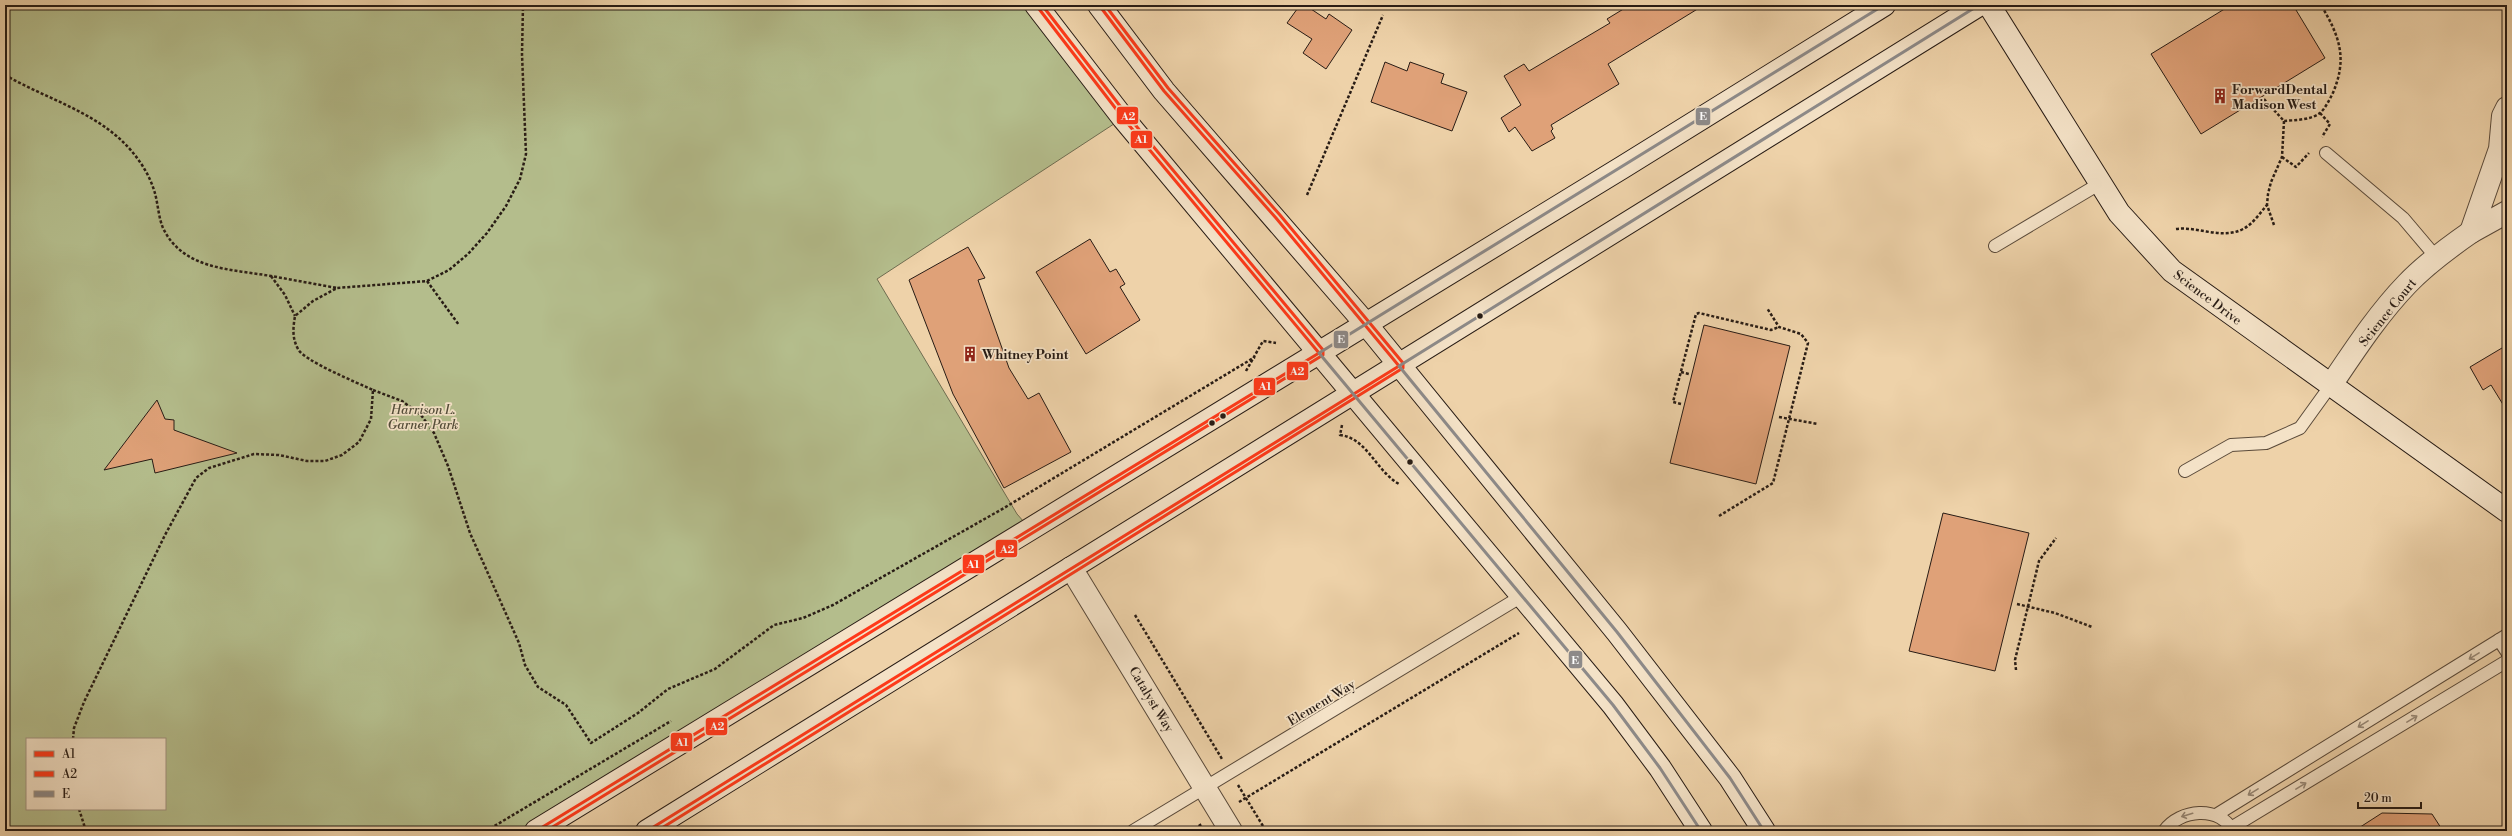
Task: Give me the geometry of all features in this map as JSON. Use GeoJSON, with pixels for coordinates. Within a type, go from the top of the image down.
{"type":"FeatureCollection","features":[{"type":"Feature","properties":{"kind":"main road"},"geometry":{"type":"LineString","coordinates":[[1036,5],[1122,118],[1618,711],[1660,768],[1701,831]]}},
{"type":"Feature","properties":{"kind":"main road"},"geometry":{"type":"LineString","coordinates":[[1099,5],[1164,91],[1366,324],[1622,638],[1730,778],[1764,831]]}},
{"type":"Feature","properties":{"kind":"main road"},"geometry":{"type":"LineString","coordinates":[[536,831],[1319,353],[1884,5]]}},
{"type":"Feature","properties":{"kind":"main road"},"geometry":{"type":"LineString","coordinates":[[647,831],[1979,5]]}},
{"type":"Feature","properties":{"kind":"main road","name":"Science Drive"},"geometry":{"type":"LineString","coordinates":[[1989,5],[2099,184],[2119,213],[2172,270],[2507,511]]}},
{"type":"Feature","properties":{"kind":"main road"},"geometry":{"type":"LineString","coordinates":[[2471,232],[2500,149],[2503,116],[2507,108]]}},
{"type":"Feature","properties":{"kind":"main road","name":"Science Court"},"geometry":{"type":"LineString","coordinates":[[2331,385],[2380,316],[2407,285],[2436,257],[2471,232],[2507,212]]}},
{"type":"Feature","properties":{"kind":"main road","name":"Catalyst Way"},"geometry":{"type":"LineString","coordinates":[[1071,568],[1231,831]]}},
{"type":"Feature","properties":{"kind":"lane"},"geometry":{"type":"LineString","coordinates":[[2326,153],[2403,218],[2436,257]]}},
{"type":"Feature","properties":{"kind":"lane"},"geometry":{"type":"LineString","coordinates":[[1995,246],[2099,184]]}},
{"type":"Feature","properties":{"kind":"lane"},"geometry":{"type":"LineString","coordinates":[[2185,472],[2231,445],[2266,443],[2300,428],[2331,385]]}},
{"type":"Feature","properties":{"kind":"lane","name":"Element Way"},"geometry":{"type":"LineString","coordinates":[[1133,831],[1522,596]]}},
{"type":"Feature","properties":{"kind":"lane"},"geometry":{"type":"LineString","coordinates":[[2164,831],[2176,819],[2188,814],[2216,815],[2503,638],[2507,652]]}},
{"type":"Feature","properties":{"kind":"lane"},"geometry":{"type":"LineString","coordinates":[[2216,815],[2232,830],[2507,661]]}},
{"type":"Feature","properties":{"kind":"path"},"geometry":{"type":"LineString","coordinates":[[5,76],[104,126],[121,140],[136,156],[146,172],[154,189],[163,227],[171,242],[185,254],[202,264],[337,288],[427,280],[449,270],[468,254],[487,233],[506,206],[520,179],[526,154],[522,54],[522,5]]}},
{"type":"Feature","properties":{"kind":"path"},"geometry":{"type":"LineString","coordinates":[[2284,121],[2309,118],[2320,113],[2335,87],[2341,50],[2335,29],[2321,5]]}},
{"type":"Feature","properties":{"kind":"path"},"geometry":{"type":"LineString","coordinates":[[1307,195],[1383,15]]}},
{"type":"Feature","properties":{"kind":"path"},"geometry":{"type":"LineString","coordinates":[[2264,99],[2284,121],[2282,157],[2270,182],[2267,205],[2274,224]]}},
{"type":"Feature","properties":{"kind":"path"},"geometry":{"type":"LineString","coordinates":[[2176,229],[2187,227],[2230,233],[2243,229],[2267,205]]}},
{"type":"Feature","properties":{"kind":"path"},"geometry":{"type":"LineString","coordinates":[[270,276],[285,295],[295,316],[292,333],[298,350],[313,362],[408,406],[421,415],[434,433],[448,466],[470,533],[519,643],[525,665],[538,687],[566,706],[591,743],[638,713],[668,689],[715,669],[774,625],[809,615],[877,580],[1004,508],[1255,357],[1263,341],[1276,343]]}},
{"type":"Feature","properties":{"kind":"path"},"geometry":{"type":"LineString","coordinates":[[427,280],[459,325]]}},
{"type":"Feature","properties":{"kind":"path"},"geometry":{"type":"LineString","coordinates":[[295,316],[313,301],[337,288]]}},
{"type":"Feature","properties":{"kind":"path"},"geometry":{"type":"LineString","coordinates":[[1767,308],[1779,327]]}},
{"type":"Feature","properties":{"kind":"path"},"geometry":{"type":"LineString","coordinates":[[1682,404],[1673,402],[1696,314],[1699,313],[1771,330],[1779,327],[1801,334],[1808,343],[1773,483],[1719,516]]}},
{"type":"Feature","properties":{"kind":"path"},"geometry":{"type":"LineString","coordinates":[[1681,372],[1689,374]]}},
{"type":"Feature","properties":{"kind":"path"},"geometry":{"type":"LineString","coordinates":[[73,738],[74,728],[84,702],[165,535],[196,478],[209,468],[254,454],[319,461],[342,455],[359,442],[371,419],[373,390]]}},
{"type":"Feature","properties":{"kind":"path"},"geometry":{"type":"LineString","coordinates":[[1779,417],[1818,424]]}},
{"type":"Feature","properties":{"kind":"path"},"geometry":{"type":"LineString","coordinates":[[1342,425],[1340,435],[1356,440],[1388,478]]}},
{"type":"Feature","properties":{"kind":"path"},"geometry":{"type":"LineString","coordinates":[[2016,670],[2015,660],[2039,561],[2056,538]]}},
{"type":"Feature","properties":{"kind":"path"},"geometry":{"type":"LineString","coordinates":[[2017,604],[2055,613],[2092,627]]}},
{"type":"Feature","properties":{"kind":"path"},"geometry":{"type":"LineString","coordinates":[[1136,615],[1221,758]]}},
{"type":"Feature","properties":{"kind":"path"},"geometry":{"type":"LineString","coordinates":[[1234,805],[1519,634]]}},
{"type":"Feature","properties":{"kind":"path"},"geometry":{"type":"LineString","coordinates":[[1240,788],[1266,831]]}},
{"type":"Feature","properties":{"kind":"path"},"geometry":{"type":"LineString","coordinates":[[78,810],[86,831]]}},
{"type":"Feature","properties":{"kind":"path"},"geometry":{"type":"LineString","coordinates":[[1190,831],[1204,823]]}},
{"type":"Feature","properties":{"kind":"green space","name":"Harrison L. Garner Park"},"geometry":{"type":"Polygon","coordinates":[[[5,5],[1036,5],[1123,118],[877,279],[1017,514],[1031,530],[536,831],[5,831],[5,5]]]}},
{"type":"Feature","properties":{"kind":"building"},"geometry":{"type":"Polygon","coordinates":[[[1300,5],[1305,5],[1326,19],[1329,14],[1352,30],[1326,69],[1303,53],[1312,39],[1287,23],[1300,5]]]}},
{"type":"Feature","properties":{"kind":"building"},"geometry":{"type":"Polygon","coordinates":[[[1630,5],[1704,5],[1608,64],[1619,84],[1551,125],[1553,129],[1551,131],[1555,138],[1532,151],[1515,127],[1509,132],[1501,118],[1521,105],[1504,76],[1524,64],[1529,71],[1610,23],[1607,19],[1630,5]]]}},
{"type":"Feature","properties":{"kind":"building","name":"ForwardDental Madison West"},"geometry":{"type":"Polygon","coordinates":[[[2231,5],[2293,5],[2325,58],[2201,134],[2151,54],[2231,5]]]}},
{"type":"Feature","properties":{"kind":"building"},"geometry":{"type":"Polygon","coordinates":[[[1385,62],[1407,71],[1410,62],[1444,74],[1441,83],[1467,92],[1452,131],[1371,102],[1385,62]]]}},
{"type":"Feature","properties":{"kind":"building"},"geometry":{"type":"Polygon","coordinates":[[[1090,239],[1110,272],[1116,269],[1125,284],[1120,287],[1140,320],[1086,354],[1036,272],[1090,239]]]}},
{"type":"Feature","properties":{"kind":"building","name":"Whitney Point"},"geometry":{"type":"Polygon","coordinates":[[[968,247],[985,278],[978,280],[1009,368],[1028,399],[1039,393],[1071,452],[1004,488],[953,394],[909,280],[968,247]]]}},
{"type":"Feature","properties":{"kind":"building"},"geometry":{"type":"Polygon","coordinates":[[[1704,325],[1790,346],[1756,484],[1670,463],[1704,325]]]}},
{"type":"Feature","properties":{"kind":"building"},"geometry":{"type":"Polygon","coordinates":[[[2507,345],[2507,411],[2491,385],[2483,390],[2470,367],[2507,345]]]}},
{"type":"Feature","properties":{"kind":"building"},"geometry":{"type":"Polygon","coordinates":[[[157,400],[165,419],[174,420],[174,430],[237,453],[155,473],[152,459],[104,470],[157,400]]]}},
{"type":"Feature","properties":{"kind":"building"},"geometry":{"type":"Polygon","coordinates":[[[1943,513],[2029,533],[1995,671],[1909,651],[1943,513]]]}},
{"type":"Feature","properties":{"kind":"building"},"geometry":{"type":"Polygon","coordinates":[[[2382,813],[2432,814],[2443,831],[2354,831],[2382,813]]]}},
{"type":"Feature","properties":{"kind":"transit line","name":"A1"},"geometry":{"type":"LineString","coordinates":[[536,831],[1319,353],[1123,118],[1036,5]]}},
{"type":"Feature","properties":{"kind":"transit line","name":"A2"},"geometry":{"type":"LineString","coordinates":[[546,831],[1323,355],[1323,350],[1127,115],[1042,5]]}},
{"type":"Feature","properties":{"kind":"transit line","name":"A1"},"geometry":{"type":"LineString","coordinates":[[647,831],[1399,366],[1276,218],[1164,91],[1099,5]]}},
{"type":"Feature","properties":{"kind":"transit line","name":"A2"},"geometry":{"type":"LineString","coordinates":[[657,831],[1403,368],[1403,363],[1280,215],[1168,88],[1105,5]]}},
{"type":"Feature","properties":{"kind":"transit line","name":"E"},"geometry":{"type":"LineString","coordinates":[[1701,831],[1660,768],[1613,705],[1319,353],[1884,5]]}},
{"type":"Feature","properties":{"kind":"transit line","name":"E"},"geometry":{"type":"LineString","coordinates":[[1764,831],[1730,778],[1617,632],[1399,366],[1979,5]]}},
{"type":"Feature","properties":{"kind":"place","name":"ForwardDental Madison West"},"geometry":{"type":"Point","coordinates":[2220,96]}},
{"type":"Feature","properties":{"kind":"place","name":"Whitney Point"},"geometry":{"type":"Point","coordinates":[970,354]}}]}
